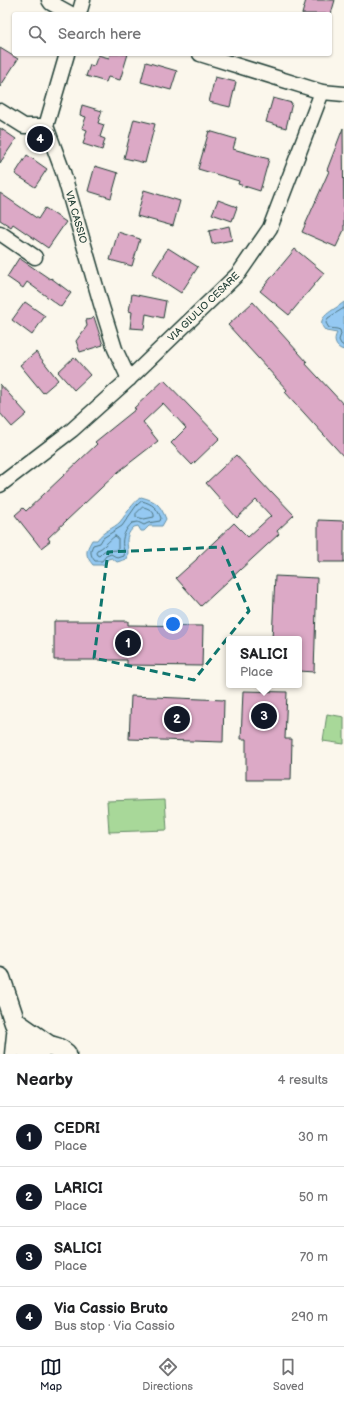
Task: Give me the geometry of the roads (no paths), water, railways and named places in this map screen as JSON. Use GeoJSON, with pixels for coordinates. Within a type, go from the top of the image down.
{"type":"FeatureCollection","features":[{"type":"Feature","properties":{"kind":"main road"},"geometry":{"type":"LineString","coordinates":[[0,978],[15,1023],[29,1054],[38,1048],[62,1052]]}},
{"type":"Feature","properties":{"kind":"main road"},"geometry":{"type":"LineString","coordinates":[[15,1023],[62,1052]]}},
{"type":"Feature","properties":{"kind":"street"},"geometry":{"type":"LineString","coordinates":[[49,0],[51,3],[67,12]]}},
{"type":"Feature","properties":{"kind":"street"},"geometry":{"type":"LineString","coordinates":[[80,12],[83,0]]}},
{"type":"Feature","properties":{"kind":"street"},"geometry":{"type":"LineString","coordinates":[[0,110],[24,126],[46,126],[66,56]]}},
{"type":"Feature","properties":{"kind":"street"},"geometry":{"type":"LineString","coordinates":[[206,56],[322,92],[344,94]]}},
{"type":"Feature","properties":{"kind":"street","name":"VIA GIULIO CESARE"},"geometry":{"type":"LineString","coordinates":[[0,485],[72,430],[129,379],[239,274],[270,228],[322,92]]}},
{"type":"Feature","properties":{"kind":"street","name":"VIA CASSIO"},"geometry":{"type":"LineString","coordinates":[[46,126],[63,172],[115,349],[129,379]]}},
{"type":"Feature","properties":{"kind":"street"},"geometry":{"type":"LineString","coordinates":[[0,233],[36,257]]}},
{"type":"Feature","properties":{"kind":"street"},"geometry":{"type":"LineString","coordinates":[[12,1054],[15,1023]]}},
{"type":"Feature","properties":{"kind":"water"},"geometry":{"type":"Polygon","coordinates":[[[344,302],[344,350],[337,346],[335,338],[337,333],[326,331],[322,326],[322,322],[326,315],[344,302]]]}},
{"type":"Feature","properties":{"kind":"water"},"geometry":{"type":"Polygon","coordinates":[[[141,497],[154,502],[162,510],[166,519],[162,526],[149,526],[144,531],[141,531],[138,526],[134,527],[127,539],[127,559],[117,562],[112,558],[108,559],[103,565],[93,565],[87,556],[87,551],[92,540],[97,540],[102,534],[120,522],[141,497]]]}},
{"type":"Feature","properties":{"kind":"place","name":"Via Cassio Bruto"},"geometry":{"type":"Point","coordinates":[40,139]}},
{"type":"Feature","properties":{"kind":"place","name":"CEDRI"},"geometry":{"type":"Point","coordinates":[128,643]}},
{"type":"Feature","properties":{"kind":"place","name":"SALICI"},"geometry":{"type":"Point","coordinates":[264,716]}},
{"type":"Feature","properties":{"kind":"place","name":"LARICI"},"geometry":{"type":"Point","coordinates":[177,719]}}]}
